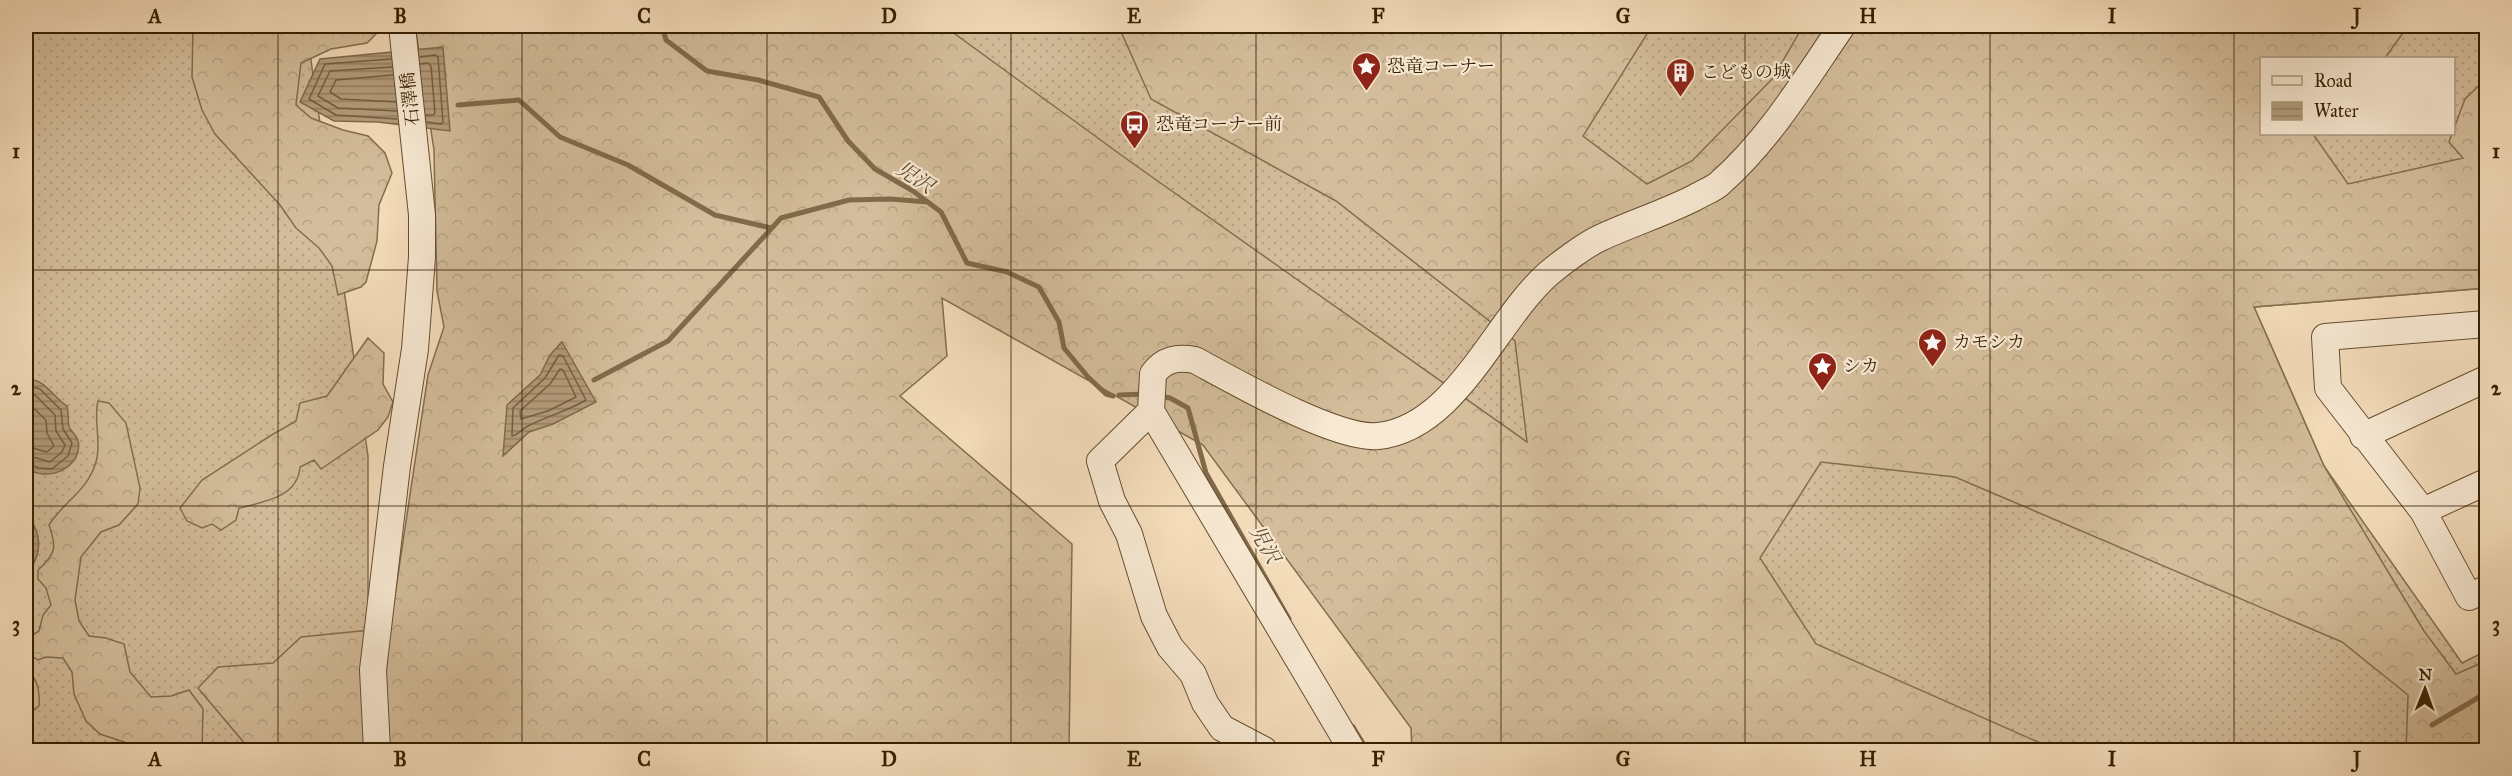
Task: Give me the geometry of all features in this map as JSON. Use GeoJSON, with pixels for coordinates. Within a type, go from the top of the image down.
{"type":"FeatureCollection","features":[{"type":"Feature","properties":{"kind":"street","name":"石澤橋"},"geometry":{"type":"LineString","coordinates":[[377,750],[373,670],[398,466],[416,349],[422,257],[422,215],[402,26]]}},
{"type":"Feature","properties":{"kind":"street"},"geometry":{"type":"LineString","coordinates":[[1352,750],[1151,400],[1153,374],[1164,362],[1195,360],[1332,428],[1376,436],[1393,433],[1425,418],[1449,398],[1520,304],[1548,274],[1598,238],[1668,212],[1718,185],[1754,149],[1842,26]]}},
{"type":"Feature","properties":{"kind":"street"},"geometry":{"type":"LineString","coordinates":[[2487,324],[2325,337],[2328,388],[2423,511],[2469,597],[2487,589]]}},
{"type":"Feature","properties":{"kind":"street"},"geometry":{"type":"LineString","coordinates":[[2363,436],[2487,379]]}},
{"type":"Feature","properties":{"kind":"street"},"geometry":{"type":"LineString","coordinates":[[1151,400],[1100,461],[1112,501],[1129,534],[1154,616],[1170,647],[1193,674],[1205,703],[1222,728],[1264,750]]}},
{"type":"Feature","properties":{"kind":"street"},"geometry":{"type":"LineString","coordinates":[[2423,511],[2487,482]]}},
{"type":"Feature","properties":{"kind":"green space"},"geometry":{"type":"Polygon","coordinates":[[[26,26],[306,26],[368,456],[368,750],[26,750],[26,26]]]}},
{"type":"Feature","properties":{"kind":"green space"},"geometry":{"type":"Polygon","coordinates":[[[193,26],[374,26],[376,34],[367,43],[331,49],[301,63],[296,105],[311,118],[343,130],[368,136],[385,153],[392,173],[379,205],[377,241],[366,282],[361,287],[338,295],[332,266],[319,248],[296,228],[280,205],[215,134],[202,110],[192,77],[193,26]]]}},
{"type":"Feature","properties":{"kind":"green space"},"geometry":{"type":"Polygon","coordinates":[[[415,26],[944,26],[1128,160],[1527,442],[1515,341],[1336,201],[1151,99],[1122,34],[1115,26],[1652,26],[1583,136],[1647,184],[1692,161],[1773,78],[1803,26],[2408,26],[2386,57],[2260,57],[2260,135],[2314,135],[2348,184],[2463,158],[2449,142],[2452,135],[2455,135],[2455,126],[2465,99],[2486,79],[2486,288],[2254,307],[2324,466],[2424,631],[2456,674],[2486,661],[2486,750],[2406,750],[2408,695],[2342,642],[1955,477],[1821,462],[1760,558],[1816,644],[2056,750],[1412,750],[1411,728],[1203,445],[942,298],[947,356],[900,396],[1072,544],[1069,750],[259,750],[246,745],[198,688],[218,667],[273,663],[301,637],[390,628],[428,375],[444,327],[437,291],[434,150],[415,26]]]}},
{"type":"Feature","properties":{"kind":"green space"},"geometry":{"type":"Polygon","coordinates":[[[921,26],[2486,26],[2486,288],[2254,307],[2324,466],[2462,663],[2486,651],[2486,750],[1470,750],[921,26]]]}},
{"type":"Feature","properties":{"kind":"green space"},"geometry":{"type":"Polygon","coordinates":[[[368,338],[384,353],[383,384],[393,402],[388,417],[378,430],[321,469],[314,460],[300,467],[298,477],[286,492],[269,500],[239,508],[236,520],[221,530],[212,524],[202,528],[187,521],[180,508],[202,480],[296,421],[300,403],[327,396],[368,338]]]}},
{"type":"Feature","properties":{"kind":"green space"},"geometry":{"type":"Polygon","coordinates":[[[98,401],[109,403],[126,423],[140,488],[138,504],[119,525],[101,532],[81,557],[75,600],[79,621],[89,636],[106,638],[124,644],[130,672],[151,697],[171,696],[189,690],[203,709],[202,750],[189,750],[175,745],[130,744],[100,734],[86,721],[74,694],[72,672],[63,658],[46,657],[38,660],[26,652],[26,639],[39,631],[43,615],[51,605],[46,588],[38,579],[38,570],[53,550],[49,525],[87,481],[96,462],[98,401]]]}},
{"type":"Feature","properties":{"kind":"green space"},"geometry":{"type":"Polygon","coordinates":[[[26,667],[33,676],[38,689],[39,706],[30,714],[26,731],[26,667]]]}},
{"type":"Feature","properties":{"kind":"water"},"geometry":{"type":"Polygon","coordinates":[[[443,47],[450,131],[378,122],[334,121],[300,102],[320,59],[443,47]]]}},
{"type":"Feature","properties":{"kind":"water"},"geometry":{"type":"Polygon","coordinates":[[[562,342],[596,402],[553,424],[529,432],[503,456],[507,405],[540,375],[550,355],[562,342]]]}},
{"type":"Feature","properties":{"kind":"water"},"geometry":{"type":"Polygon","coordinates":[[[26,379],[43,385],[67,406],[69,427],[76,436],[78,450],[70,465],[62,470],[44,474],[26,467],[26,379]]]}},
{"type":"Feature","properties":{"kind":"water"},"geometry":{"type":"Polygon","coordinates":[[[26,512],[35,528],[39,544],[36,559],[26,575],[26,512]]]}},
{"type":"Feature","properties":{"kind":"waterway","name":"児沢"},"geometry":{"type":"LineString","coordinates":[[662,26],[666,40],[707,71],[758,80],[819,97],[848,141],[875,169],[913,191],[941,212],[967,263],[1007,272],[1039,287],[1059,322],[1064,348],[1088,377],[1106,394],[1113,396]]}},
{"type":"Feature","properties":{"kind":"waterway"},"geometry":{"type":"LineString","coordinates":[[458,105],[519,100],[560,137],[628,165],[715,215],[771,228]]}},
{"type":"Feature","properties":{"kind":"waterway"},"geometry":{"type":"LineString","coordinates":[[594,380],[668,341],[781,218],[849,200],[890,199],[928,202]]}},
{"type":"Feature","properties":{"kind":"waterway","name":"児沢"},"geometry":{"type":"LineString","coordinates":[[1119,395],[1144,394]]}},
{"type":"Feature","properties":{"kind":"waterway","name":"児沢"},"geometry":{"type":"LineString","coordinates":[[1159,396],[1170,398],[1188,408],[1206,473],[1289,619]]}},
{"type":"Feature","properties":{"kind":"waterway"},"geometry":{"type":"LineString","coordinates":[[2432,725],[2486,693]]}},
{"type":"Feature","properties":{"kind":"waterway","name":"児沢"},"geometry":{"type":"LineString","coordinates":[[1353,727],[1367,750]]}},
{"type":"Feature","properties":{"kind":"place","name":"恐竜コーナー"},"geometry":{"type":"Point","coordinates":[1366,92]}},
{"type":"Feature","properties":{"kind":"place","name":"こどもの城"},"geometry":{"type":"Point","coordinates":[1680,98]}},
{"type":"Feature","properties":{"kind":"place","name":"恐竜コーナー前"},"geometry":{"type":"Point","coordinates":[1135,150]}},
{"type":"Feature","properties":{"kind":"place","name":"カモシカ"},"geometry":{"type":"Point","coordinates":[1932,368]}},
{"type":"Feature","properties":{"kind":"place","name":"シカ"},"geometry":{"type":"Point","coordinates":[1822,392]}}]}
